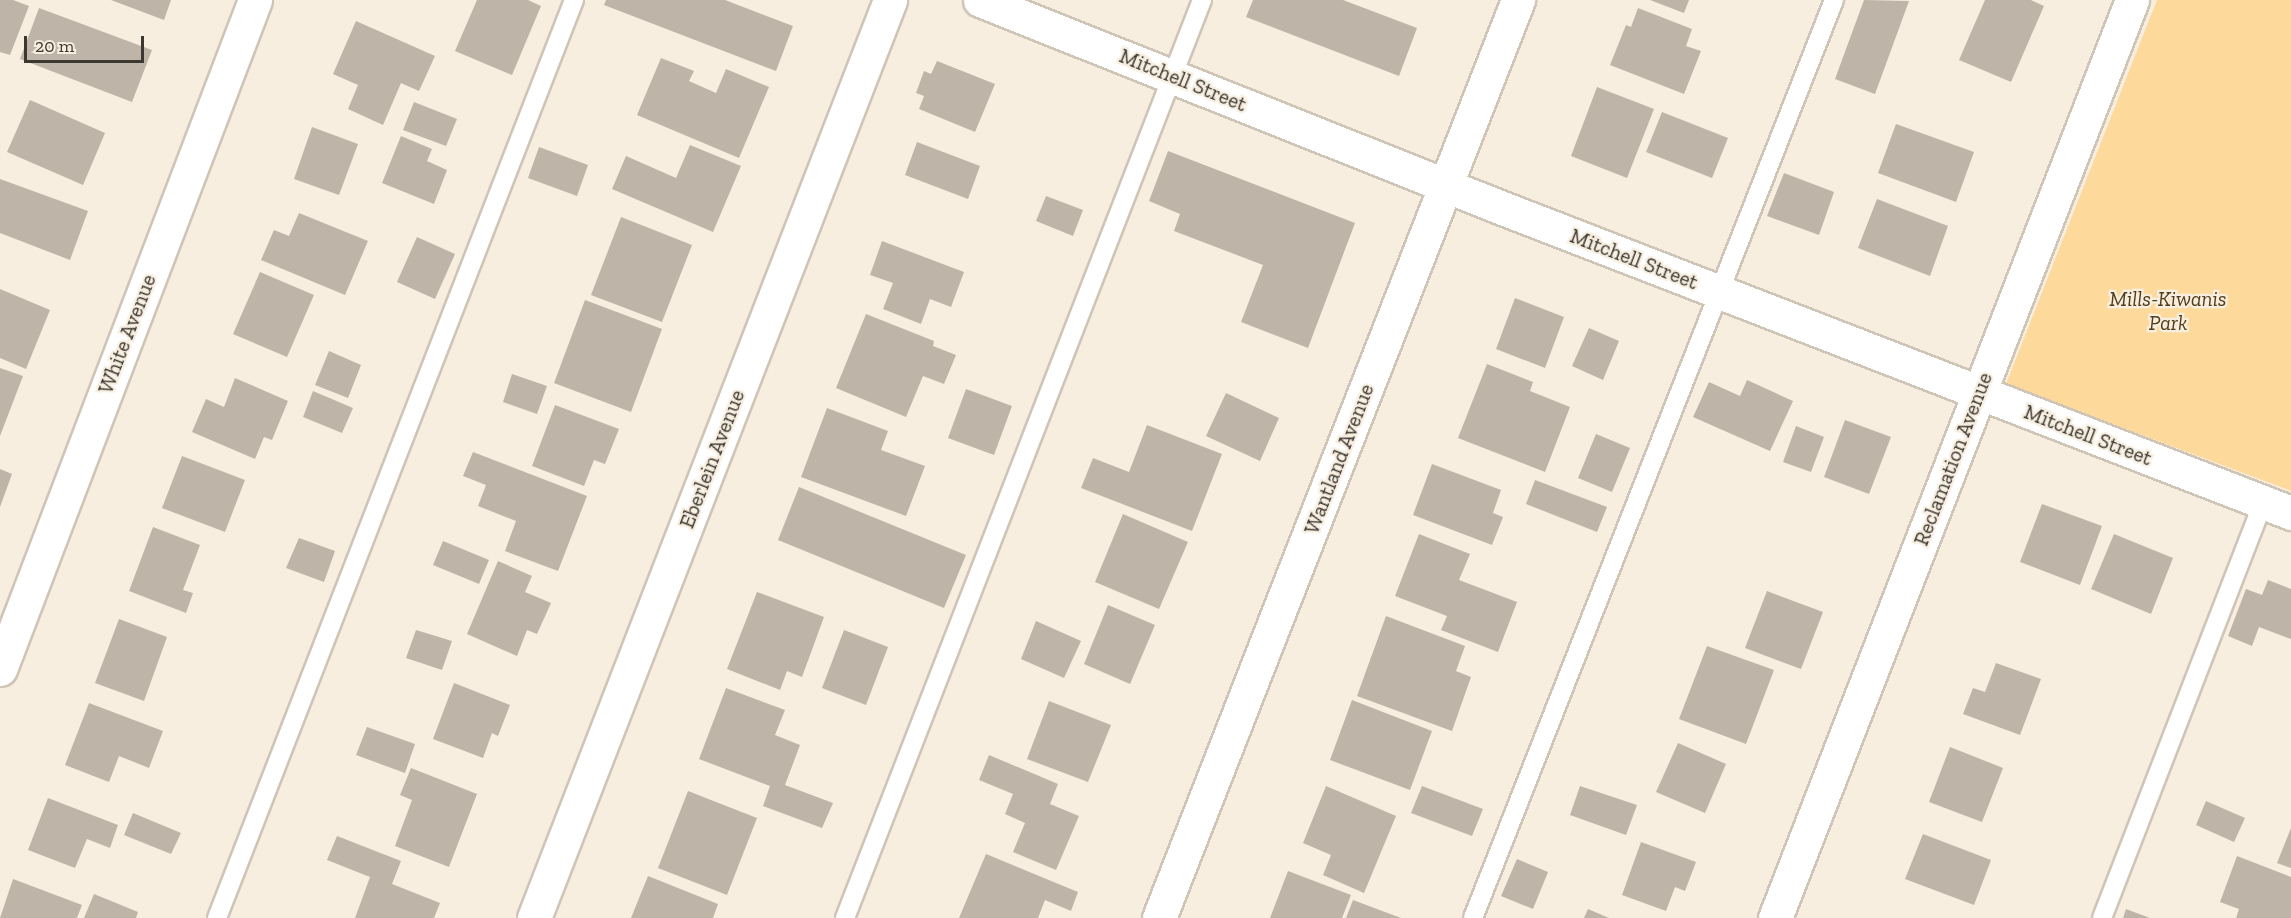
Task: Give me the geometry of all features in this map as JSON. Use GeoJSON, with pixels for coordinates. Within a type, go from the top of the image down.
{"type":"FeatureCollection","features":[{"type":"Feature","properties":{"kind":"street","name":"White Avenue"},"geometry":{"type":"LineString","coordinates":[[0,669],[255,0]]}},
{"type":"Feature","properties":{"kind":"street","name":"Eberlein Avenue"},"geometry":{"type":"LineString","coordinates":[[534,918],[890,0]]}},
{"type":"Feature","properties":{"kind":"street","name":"Mitchell Street"},"geometry":{"type":"LineString","coordinates":[[980,0],[1446,186],[2277,507]]}},
{"type":"Feature","properties":{"kind":"street","name":"Wantland Avenue"},"geometry":{"type":"LineString","coordinates":[[1159,918],[1518,0]]}},
{"type":"Feature","properties":{"kind":"street","name":"Reclamation Avenue"},"geometry":{"type":"LineString","coordinates":[[1775,918],[2132,0]]}},
{"type":"Feature","properties":{"kind":"lane"},"geometry":{"type":"LineString","coordinates":[[217,918],[574,0]]}},
{"type":"Feature","properties":{"kind":"lane"},"geometry":{"type":"LineString","coordinates":[[845,918],[1202,0]]}},
{"type":"Feature","properties":{"kind":"lane"},"geometry":{"type":"LineString","coordinates":[[1473,918],[1834,0]]}},
{"type":"Feature","properties":{"kind":"lane"},"geometry":{"type":"LineString","coordinates":[[2102,918],[2277,507]]}},
{"type":"Feature","properties":{"kind":"green space","name":"Mills-Kiwanis Park"},"geometry":{"type":"Polygon","coordinates":[[[2157,0],[2291,0],[2291,491],[2006,384],[2157,0]]]}},
{"type":"Feature","properties":{"kind":"building"},"geometry":{"type":"Polygon","coordinates":[[[0,0],[13,0],[29,6],[10,55],[0,52],[0,0]]]}},
{"type":"Feature","properties":{"kind":"building"},"geometry":{"type":"Polygon","coordinates":[[[111,0],[171,0],[164,20],[111,0]]]}},
{"type":"Feature","properties":{"kind":"building"},"geometry":{"type":"Polygon","coordinates":[[[477,0],[528,0],[541,6],[512,75],[455,51],[477,0]]]}},
{"type":"Feature","properties":{"kind":"building"},"geometry":{"type":"Polygon","coordinates":[[[606,0],[725,0],[793,26],[776,71],[604,5],[606,0]]]}},
{"type":"Feature","properties":{"kind":"building"},"geometry":{"type":"Polygon","coordinates":[[[1253,0],[1343,0],[1417,28],[1399,76],[1246,17],[1253,0]]]}},
{"type":"Feature","properties":{"kind":"building"},"geometry":{"type":"Polygon","coordinates":[[[1650,0],[1689,0],[1684,13],[1650,0]]]}},
{"type":"Feature","properties":{"kind":"building"},"geometry":{"type":"Polygon","coordinates":[[[1864,0],[1909,1],[1875,94],[1835,79],[1864,0]]]}},
{"type":"Feature","properties":{"kind":"building"},"geometry":{"type":"Polygon","coordinates":[[[1985,0],[2031,0],[2044,6],[2011,82],[1959,60],[1985,0]]]}},
{"type":"Feature","properties":{"kind":"building"},"geometry":{"type":"Polygon","coordinates":[[[39,8],[152,50],[132,102],[20,59],[39,8]]]}},
{"type":"Feature","properties":{"kind":"building"},"geometry":{"type":"Polygon","coordinates":[[[1638,8],[1692,29],[1686,46],[1701,51],[1684,94],[1610,65],[1626,25],[1631,27],[1638,8]]]}},
{"type":"Feature","properties":{"kind":"building"},"geometry":{"type":"Polygon","coordinates":[[[356,21],[435,56],[419,91],[401,83],[383,125],[348,109],[358,85],[333,74],[356,21]]]}},
{"type":"Feature","properties":{"kind":"building"},"geometry":{"type":"Polygon","coordinates":[[[661,58],[694,71],[689,81],[716,93],[726,69],[769,87],[739,158],[637,115],[661,58]]]}},
{"type":"Feature","properties":{"kind":"building"},"geometry":{"type":"Polygon","coordinates":[[[937,61],[995,84],[975,132],[919,109],[924,96],[916,93],[924,71],[931,74],[937,61]]]}},
{"type":"Feature","properties":{"kind":"building"},"geometry":{"type":"Polygon","coordinates":[[[1597,87],[1654,109],[1627,178],[1571,156],[1597,87]]]}},
{"type":"Feature","properties":{"kind":"building"},"geometry":{"type":"Polygon","coordinates":[[[30,100],[105,133],[83,185],[7,152],[30,100]]]}},
{"type":"Feature","properties":{"kind":"building"},"geometry":{"type":"Polygon","coordinates":[[[414,102],[457,119],[446,146],[403,130],[414,102]]]}},
{"type":"Feature","properties":{"kind":"building"},"geometry":{"type":"Polygon","coordinates":[[[1662,112],[1728,138],[1712,178],[1646,152],[1662,112]]]}},
{"type":"Feature","properties":{"kind":"building"},"geometry":{"type":"Polygon","coordinates":[[[1896,124],[1974,152],[1956,202],[1878,173],[1896,124]]]}},
{"type":"Feature","properties":{"kind":"building"},"geometry":{"type":"Polygon","coordinates":[[[312,127],[358,144],[339,195],[294,179],[312,127]]]}},
{"type":"Feature","properties":{"kind":"building"},"geometry":{"type":"Polygon","coordinates":[[[401,136],[432,149],[427,161],[447,170],[434,204],[382,183],[401,136]]]}},
{"type":"Feature","properties":{"kind":"building"},"geometry":{"type":"Polygon","coordinates":[[[917,142],[980,166],[968,199],[905,175],[917,142]]]}},
{"type":"Feature","properties":{"kind":"building"},"geometry":{"type":"Polygon","coordinates":[[[690,145],[741,166],[713,232],[612,189],[626,156],[676,178],[690,145]]]}},
{"type":"Feature","properties":{"kind":"building"},"geometry":{"type":"Polygon","coordinates":[[[539,147],[588,165],[577,196],[528,178],[539,147]]]}},
{"type":"Feature","properties":{"kind":"building"},"geometry":{"type":"Polygon","coordinates":[[[1168,151],[1355,223],[1308,348],[1241,322],[1263,265],[1174,231],[1180,214],[1149,201],[1168,151]]]}},
{"type":"Feature","properties":{"kind":"building"},"geometry":{"type":"Polygon","coordinates":[[[1784,173],[1834,192],[1819,235],[1767,216],[1784,173]]]}},
{"type":"Feature","properties":{"kind":"building"},"geometry":{"type":"Polygon","coordinates":[[[0,179],[88,211],[70,260],[0,233],[0,179]]]}},
{"type":"Feature","properties":{"kind":"building"},"geometry":{"type":"Polygon","coordinates":[[[1046,196],[1083,210],[1073,236],[1036,221],[1046,196]]]}},
{"type":"Feature","properties":{"kind":"building"},"geometry":{"type":"Polygon","coordinates":[[[1877,199],[1948,226],[1930,276],[1858,248],[1877,199]]]}},
{"type":"Feature","properties":{"kind":"building"},"geometry":{"type":"Polygon","coordinates":[[[299,213],[368,241],[345,295],[261,260],[274,230],[289,236],[299,213]]]}},
{"type":"Feature","properties":{"kind":"building"},"geometry":{"type":"Polygon","coordinates":[[[621,217],[692,245],[662,322],[591,295],[621,217]]]}},
{"type":"Feature","properties":{"kind":"building"},"geometry":{"type":"Polygon","coordinates":[[[417,237],[455,254],[435,299],[397,282],[417,237]]]}},
{"type":"Feature","properties":{"kind":"building"},"geometry":{"type":"Polygon","coordinates":[[[882,241],[964,272],[951,307],[930,299],[921,324],[883,309],[893,283],[870,275],[882,241]]]}},
{"type":"Feature","properties":{"kind":"building"},"geometry":{"type":"Polygon","coordinates":[[[260,272],[314,295],[287,357],[233,334],[260,272]]]}},
{"type":"Feature","properties":{"kind":"building"},"geometry":{"type":"Polygon","coordinates":[[[0,289],[50,310],[26,369],[0,358],[0,289]]]}},
{"type":"Feature","properties":{"kind":"building"},"geometry":{"type":"Polygon","coordinates":[[[1515,298],[1564,317],[1545,368],[1496,349],[1515,298]]]}},
{"type":"Feature","properties":{"kind":"building"},"geometry":{"type":"Polygon","coordinates":[[[585,300],[662,329],[631,412],[554,383],[585,300]]]}},
{"type":"Feature","properties":{"kind":"building"},"geometry":{"type":"Polygon","coordinates":[[[866,314],[934,341],[933,346],[956,355],[944,384],[923,376],[906,417],[836,388],[866,314]]]}},
{"type":"Feature","properties":{"kind":"building"},"geometry":{"type":"Polygon","coordinates":[[[1589,328],[1619,341],[1603,380],[1572,366],[1589,328]]]}},
{"type":"Feature","properties":{"kind":"building"},"geometry":{"type":"Polygon","coordinates":[[[329,351],[361,365],[348,398],[315,385],[329,351]]]}},
{"type":"Feature","properties":{"kind":"building"},"geometry":{"type":"Polygon","coordinates":[[[1487,364],[1533,382],[1530,391],[1570,407],[1545,472],[1458,438],[1487,364]]]}},
{"type":"Feature","properties":{"kind":"building"},"geometry":{"type":"Polygon","coordinates":[[[0,368],[23,376],[0,436],[0,368]]]}},
{"type":"Feature","properties":{"kind":"building"},"geometry":{"type":"Polygon","coordinates":[[[512,374],[547,386],[537,414],[503,402],[512,374]]]}},
{"type":"Feature","properties":{"kind":"building"},"geometry":{"type":"Polygon","coordinates":[[[235,378],[288,401],[272,440],[264,437],[255,459],[192,432],[206,399],[224,407],[235,378]]]}},
{"type":"Feature","properties":{"kind":"building"},"geometry":{"type":"Polygon","coordinates":[[[1747,380],[1793,401],[1770,451],[1693,417],[1709,382],[1740,396],[1747,380]]]}},
{"type":"Feature","properties":{"kind":"building"},"geometry":{"type":"Polygon","coordinates":[[[966,389],[1012,406],[994,455],[948,438],[966,389]]]}},
{"type":"Feature","properties":{"kind":"building"},"geometry":{"type":"Polygon","coordinates":[[[313,391],[353,408],[342,433],[303,417],[313,391]]]}},
{"type":"Feature","properties":{"kind":"building"},"geometry":{"type":"Polygon","coordinates":[[[1226,393],[1279,418],[1260,461],[1206,436],[1226,393]]]}},
{"type":"Feature","properties":{"kind":"building"},"geometry":{"type":"Polygon","coordinates":[[[555,405],[619,429],[605,464],[594,460],[584,486],[532,466],[555,405]]]}},
{"type":"Feature","properties":{"kind":"building"},"geometry":{"type":"Polygon","coordinates":[[[827,408],[888,431],[881,450],[925,466],[906,516],[801,477],[827,408]]]}},
{"type":"Feature","properties":{"kind":"building"},"geometry":{"type":"Polygon","coordinates":[[[1845,420],[1891,437],[1869,494],[1824,477],[1845,420]]]}},
{"type":"Feature","properties":{"kind":"building"},"geometry":{"type":"Polygon","coordinates":[[[1147,425],[1222,454],[1192,531],[1081,488],[1093,458],[1129,472],[1147,425]]]}},
{"type":"Feature","properties":{"kind":"building"},"geometry":{"type":"Polygon","coordinates":[[[1796,426],[1824,437],[1811,472],[1783,462],[1796,426]]]}},
{"type":"Feature","properties":{"kind":"building"},"geometry":{"type":"Polygon","coordinates":[[[1596,434],[1630,448],[1612,492],[1578,478],[1596,434]]]}},
{"type":"Feature","properties":{"kind":"building"},"geometry":{"type":"Polygon","coordinates":[[[473,452],[587,496],[558,571],[505,551],[516,521],[478,506],[486,485],[463,476],[473,452]]]}},
{"type":"Feature","properties":{"kind":"building"},"geometry":{"type":"Polygon","coordinates":[[[182,456],[245,480],[225,532],[162,508],[182,456]]]}},
{"type":"Feature","properties":{"kind":"building"},"geometry":{"type":"Polygon","coordinates":[[[1432,464],[1501,490],[1493,513],[1503,517],[1492,545],[1413,515],[1432,464]]]}},
{"type":"Feature","properties":{"kind":"building"},"geometry":{"type":"Polygon","coordinates":[[[0,469],[12,474],[0,507],[0,469]]]}},
{"type":"Feature","properties":{"kind":"building"},"geometry":{"type":"Polygon","coordinates":[[[1535,480],[1607,507],[1597,532],[1526,504],[1535,480]]]}},
{"type":"Feature","properties":{"kind":"building"},"geometry":{"type":"Polygon","coordinates":[[[799,487],[966,555],[944,608],[778,540],[799,487]]]}},
{"type":"Feature","properties":{"kind":"building"},"geometry":{"type":"Polygon","coordinates":[[[2042,504],[2102,526],[2080,585],[2020,562],[2042,504]]]}},
{"type":"Feature","properties":{"kind":"building"},"geometry":{"type":"Polygon","coordinates":[[[1123,514],[1188,542],[1159,609],[1095,582],[1123,514]]]}},
{"type":"Feature","properties":{"kind":"building"},"geometry":{"type":"Polygon","coordinates":[[[153,527],[200,545],[183,590],[193,593],[186,613],[129,591],[153,527]]]}},
{"type":"Feature","properties":{"kind":"building"},"geometry":{"type":"Polygon","coordinates":[[[1419,534],[1470,554],[1459,580],[1517,602],[1498,652],[1441,630],[1447,616],[1395,596],[1419,534]]]}},
{"type":"Feature","properties":{"kind":"building"},"geometry":{"type":"Polygon","coordinates":[[[2114,534],[2173,558],[2151,614],[2091,589],[2114,534]]]}},
{"type":"Feature","properties":{"kind":"building"},"geometry":{"type":"Polygon","coordinates":[[[299,538],[335,551],[324,582],[286,568],[299,538]]]}},
{"type":"Feature","properties":{"kind":"building"},"geometry":{"type":"Polygon","coordinates":[[[443,541],[489,560],[479,584],[433,565],[443,541]]]}},
{"type":"Feature","properties":{"kind":"building"},"geometry":{"type":"Polygon","coordinates":[[[498,561],[532,576],[525,592],[551,603],[537,634],[527,630],[517,656],[467,634],[498,561]]]}},
{"type":"Feature","properties":{"kind":"building"},"geometry":{"type":"Polygon","coordinates":[[[2268,580],[2291,589],[2291,639],[2259,627],[2252,646],[2228,636],[2246,589],[2262,595],[2268,580]]]}},
{"type":"Feature","properties":{"kind":"building"},"geometry":{"type":"Polygon","coordinates":[[[1767,591],[1823,612],[1801,669],[1745,648],[1767,591]]]}},
{"type":"Feature","properties":{"kind":"building"},"geometry":{"type":"Polygon","coordinates":[[[757,592],[824,617],[802,677],[787,671],[780,690],[727,669],[757,592]]]}},
{"type":"Feature","properties":{"kind":"building"},"geometry":{"type":"Polygon","coordinates":[[[1108,605],[1155,625],[1130,684],[1084,664],[1108,605]]]}},
{"type":"Feature","properties":{"kind":"building"},"geometry":{"type":"Polygon","coordinates":[[[1386,616],[1465,646],[1456,671],[1471,677],[1452,731],[1357,696],[1386,616]]]}},
{"type":"Feature","properties":{"kind":"building"},"geometry":{"type":"Polygon","coordinates":[[[119,619],[167,637],[144,701],[95,683],[119,619]]]}},
{"type":"Feature","properties":{"kind":"building"},"geometry":{"type":"Polygon","coordinates":[[[1036,621],[1081,641],[1064,678],[1021,659],[1036,621]]]}},
{"type":"Feature","properties":{"kind":"building"},"geometry":{"type":"Polygon","coordinates":[[[416,630],[452,641],[442,670],[406,658],[416,630]]]}},
{"type":"Feature","properties":{"kind":"building"},"geometry":{"type":"Polygon","coordinates":[[[844,630],[888,647],[866,705],[822,688],[844,630]]]}},
{"type":"Feature","properties":{"kind":"building"},"geometry":{"type":"Polygon","coordinates":[[[1707,646],[1774,670],[1746,744],[1679,719],[1707,646]]]}},
{"type":"Feature","properties":{"kind":"building"},"geometry":{"type":"Polygon","coordinates":[[[1996,663],[2041,679],[2020,735],[1963,714],[1973,688],[1985,692],[1996,663]]]}},
{"type":"Feature","properties":{"kind":"building"},"geometry":{"type":"Polygon","coordinates":[[[454,683],[510,705],[498,736],[492,733],[483,758],[433,739],[454,683]]]}},
{"type":"Feature","properties":{"kind":"building"},"geometry":{"type":"Polygon","coordinates":[[[726,688],[785,710],[775,735],[800,745],[785,785],[833,803],[822,828],[763,806],[770,786],[699,759],[726,688]]]}},
{"type":"Feature","properties":{"kind":"building"},"geometry":{"type":"Polygon","coordinates":[[[1352,700],[1432,731],[1410,790],[1330,760],[1352,700]]]}},
{"type":"Feature","properties":{"kind":"building"},"geometry":{"type":"Polygon","coordinates":[[[1049,701],[1111,725],[1088,782],[1027,759],[1049,701]]]}},
{"type":"Feature","properties":{"kind":"building"},"geometry":{"type":"Polygon","coordinates":[[[89,703],[163,731],[149,768],[119,756],[109,782],[65,765],[89,703]]]}},
{"type":"Feature","properties":{"kind":"building"},"geometry":{"type":"Polygon","coordinates":[[[367,727],[415,744],[405,773],[356,755],[367,727]]]}},
{"type":"Feature","properties":{"kind":"building"},"geometry":{"type":"Polygon","coordinates":[[[1678,743],[1726,764],[1705,813],[1656,792],[1678,743]]]}},
{"type":"Feature","properties":{"kind":"building"},"geometry":{"type":"Polygon","coordinates":[[[1950,747],[2003,768],[1982,822],[1929,802],[1950,747]]]}},
{"type":"Feature","properties":{"kind":"building"},"geometry":{"type":"Polygon","coordinates":[[[989,755],[1058,784],[1050,804],[1079,816],[1056,870],[1013,852],[1025,823],[1005,814],[1013,794],[979,780],[989,755]]]}},
{"type":"Feature","properties":{"kind":"building"},"geometry":{"type":"Polygon","coordinates":[[[411,768],[477,794],[449,867],[395,846],[412,800],[400,795],[411,768]]]}},
{"type":"Feature","properties":{"kind":"building"},"geometry":{"type":"Polygon","coordinates":[[[1326,786],[1396,816],[1364,893],[1323,875],[1331,855],[1303,843],[1326,786]]]}},
{"type":"Feature","properties":{"kind":"building"},"geometry":{"type":"Polygon","coordinates":[[[1422,786],[1483,809],[1472,836],[1411,813],[1422,786]]]}},
{"type":"Feature","properties":{"kind":"building"},"geometry":{"type":"Polygon","coordinates":[[[1580,786],[1637,805],[1626,835],[1570,815],[1580,786]]]}},
{"type":"Feature","properties":{"kind":"building"},"geometry":{"type":"Polygon","coordinates":[[[688,791],[757,818],[727,895],[658,868],[688,791]]]}},
{"type":"Feature","properties":{"kind":"building"},"geometry":{"type":"Polygon","coordinates":[[[48,798],[118,825],[110,848],[87,839],[75,868],[28,850],[48,798]]]}},
{"type":"Feature","properties":{"kind":"building"},"geometry":{"type":"Polygon","coordinates":[[[2206,801],[2245,818],[2234,842],[2196,825],[2206,801]]]}},
{"type":"Feature","properties":{"kind":"building"},"geometry":{"type":"Polygon","coordinates":[[[133,813],[181,833],[171,854],[124,835],[133,813]]]}},
{"type":"Feature","properties":{"kind":"building"},"geometry":{"type":"Polygon","coordinates":[[[2291,828],[2291,868],[2277,863],[2291,828]]]}},
{"type":"Feature","properties":{"kind":"building"},"geometry":{"type":"Polygon","coordinates":[[[1923,834],[1991,860],[1974,905],[1905,879],[1923,834]]]}},
{"type":"Feature","properties":{"kind":"building"},"geometry":{"type":"Polygon","coordinates":[[[337,836],[401,861],[392,884],[440,903],[434,918],[355,918],[370,877],[327,860],[337,836]]]}},
{"type":"Feature","properties":{"kind":"building"},"geometry":{"type":"Polygon","coordinates":[[[1641,842],[1696,862],[1685,891],[1675,887],[1666,911],[1622,895],[1641,842]]]}},
{"type":"Feature","properties":{"kind":"building"},"geometry":{"type":"Polygon","coordinates":[[[986,854],[1078,892],[1071,911],[1045,900],[1038,918],[959,918],[986,854]]]}},
{"type":"Feature","properties":{"kind":"building"},"geometry":{"type":"Polygon","coordinates":[[[2237,856],[2291,877],[2291,918],[2236,918],[2239,909],[2220,902],[2237,856]]]}},
{"type":"Feature","properties":{"kind":"building"},"geometry":{"type":"Polygon","coordinates":[[[1517,859],[1548,872],[1533,909],[1501,896],[1517,859]]]}},
{"type":"Feature","properties":{"kind":"building"},"geometry":{"type":"Polygon","coordinates":[[[1288,871],[1351,895],[1342,918],[1270,918],[1288,871]]]}},
{"type":"Feature","properties":{"kind":"building"},"geometry":{"type":"Polygon","coordinates":[[[648,876],[718,904],[713,918],[631,918],[648,876]]]}},
{"type":"Feature","properties":{"kind":"building"},"geometry":{"type":"Polygon","coordinates":[[[13,879],[82,905],[77,918],[0,918],[13,879]]]}},
{"type":"Feature","properties":{"kind":"building"},"geometry":{"type":"Polygon","coordinates":[[[94,894],[138,912],[136,918],[84,918],[94,894]]]}},
{"type":"Feature","properties":{"kind":"building"},"geometry":{"type":"Polygon","coordinates":[[[1353,900],[1401,918],[1346,918],[1353,900]]]}},
{"type":"Feature","properties":{"kind":"building"},"geometry":{"type":"Polygon","coordinates":[[[1588,909],[1609,918],[1584,918],[1588,909]]]}},
{"type":"Feature","properties":{"kind":"building"},"geometry":{"type":"Polygon","coordinates":[[[2126,909],[2150,918],[2123,918],[2126,909]]]}}]}
